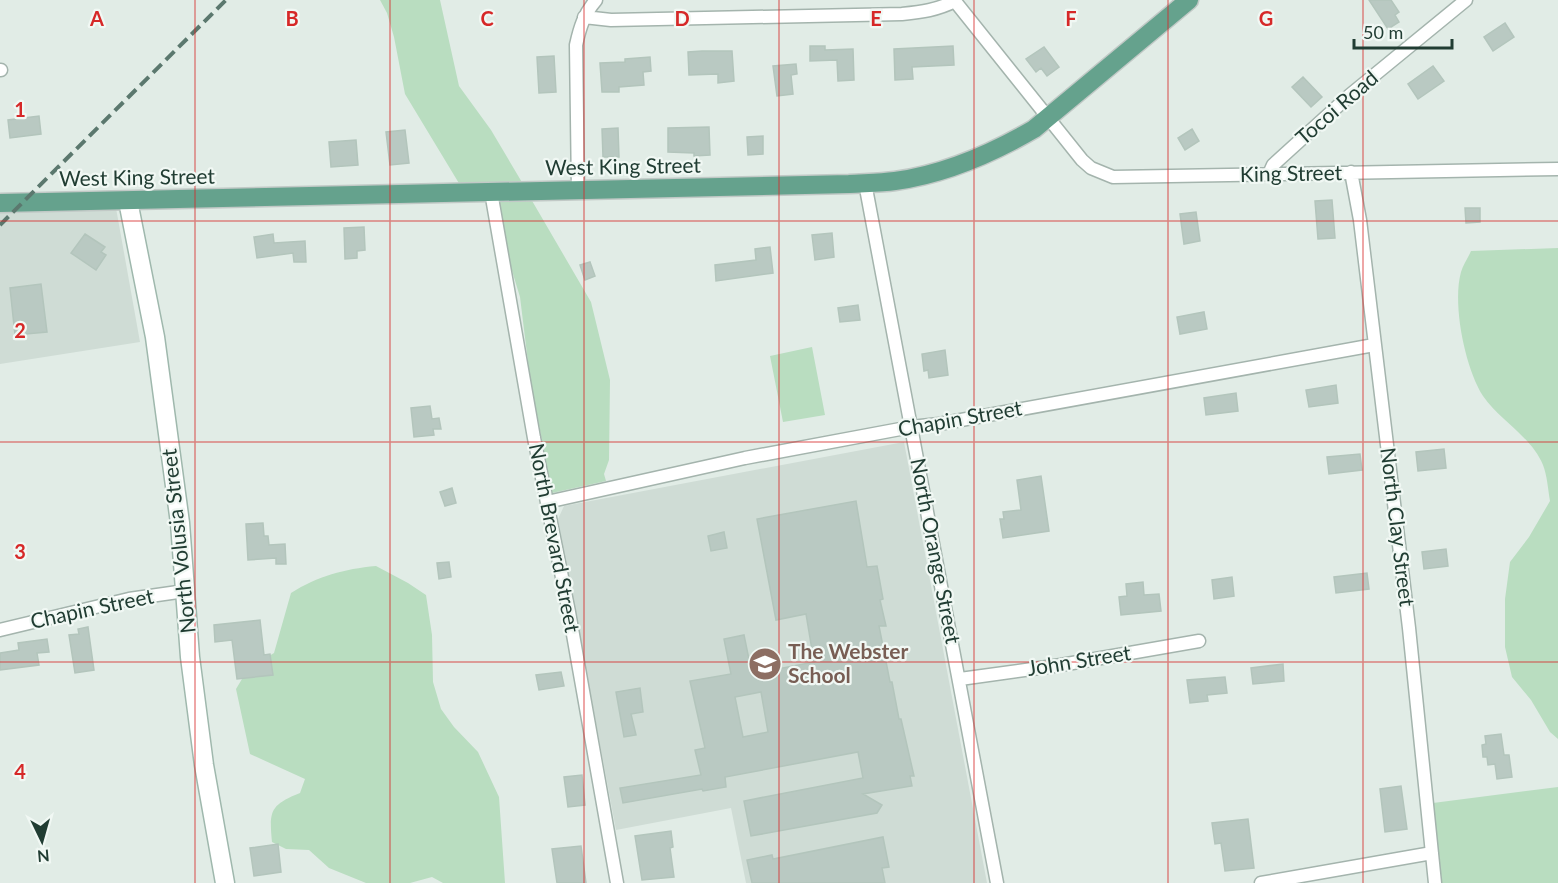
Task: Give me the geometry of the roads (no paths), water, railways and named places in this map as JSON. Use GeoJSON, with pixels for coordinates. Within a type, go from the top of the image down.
{"type":"FeatureCollection","features":[{"type":"Feature","properties":{"kind":"main road","name":"West King Street"},"geometry":{"type":"LineString","coordinates":[[0,203],[578,191],[895,181],[928,175],[960,165],[1005,146],[1048,119],[1185,1]]}},
{"type":"Feature","properties":{"kind":"main road","name":"North Volusia Street"},"geometry":{"type":"LineString","coordinates":[[128,201],[155,337],[180,523],[190,657],[204,765],[225,883]]}},
{"type":"Feature","properties":{"kind":"street"},"geometry":{"type":"LineString","coordinates":[[578,191],[576,45],[584,17],[596,0]]}},
{"type":"Feature","properties":{"kind":"street"},"geometry":{"type":"LineString","coordinates":[[584,17],[623,20],[902,14],[929,12],[942,8],[954,0]]}},
{"type":"Feature","properties":{"kind":"street","name":"King Street"},"geometry":{"type":"LineString","coordinates":[[954,0],[1086,164],[1102,174],[1113,177],[1558,169]]}},
{"type":"Feature","properties":{"kind":"street","name":"Tocoi Road"},"geometry":{"type":"LineString","coordinates":[[1269,174],[1273,165],[1350,95],[1466,0]]}},
{"type":"Feature","properties":{"kind":"street","name":"North Clay Street"},"geometry":{"type":"LineString","coordinates":[[1351,172],[1360,220],[1409,628],[1435,883]]}},
{"type":"Feature","properties":{"kind":"street","name":"North Orange Street"},"geometry":{"type":"LineString","coordinates":[[865,183],[997,883]]}},
{"type":"Feature","properties":{"kind":"street","name":"North Brevard Street"},"geometry":{"type":"LineString","coordinates":[[491,192],[617,883]]}},
{"type":"Feature","properties":{"kind":"street","name":"Chapin Street"},"geometry":{"type":"LineString","coordinates":[[547,502],[745,458],[1374,345]]}},
{"type":"Feature","properties":{"kind":"street","name":"Chapin Street"},"geometry":{"type":"LineString","coordinates":[[0,630],[129,599],[185,591]]}},
{"type":"Feature","properties":{"kind":"street","name":"John Street"},"geometry":{"type":"LineString","coordinates":[[960,679],[1061,665],[1199,640]]}},
{"type":"Feature","properties":{"kind":"street"},"geometry":{"type":"LineString","coordinates":[[1261,883],[1432,853]]}},
{"type":"Feature","properties":{"kind":"railway"},"geometry":{"type":"LineString","coordinates":[[0,225],[226,0]]}},
{"type":"Feature","properties":{"kind":"place","name":"The Webster School"},"geometry":{"type":"Point","coordinates":[765,664]}}]}
